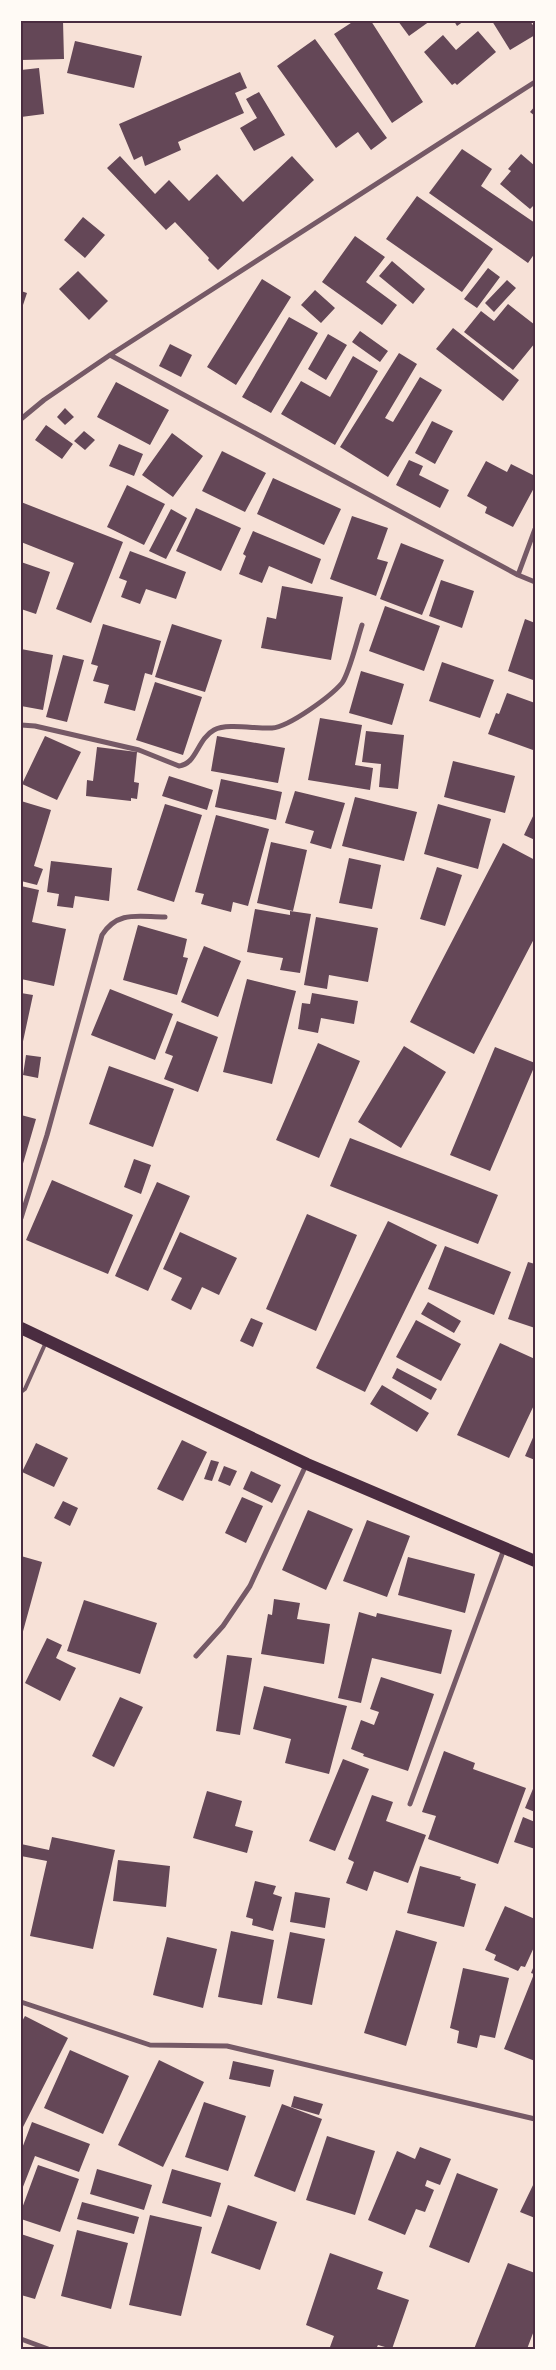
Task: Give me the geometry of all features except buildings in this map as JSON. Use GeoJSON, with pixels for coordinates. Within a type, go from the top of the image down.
{"type":"FeatureCollection","features":[{"type":"Feature","properties":{"kind":"main road"},"geometry":{"type":"LineString","coordinates":[[21,1328],[307,1464],[535,1561]]}},
{"type":"Feature","properties":{"kind":"street"},"geometry":{"type":"LineString","coordinates":[[21,419],[44,400],[110,355],[535,82]]}},
{"type":"Feature","properties":{"kind":"street"},"geometry":{"type":"LineString","coordinates":[[110,355],[518,575],[535,582]]}},
{"type":"Feature","properties":{"kind":"street"},"geometry":{"type":"LineString","coordinates":[[518,575],[535,529]]}},
{"type":"Feature","properties":{"kind":"street"},"geometry":{"type":"LineString","coordinates":[[21,725],[35,726],[138,750],[179,766],[185,765],[190,762],[202,738],[216,728],[274,728],[305,714],[343,682],[362,625]]}},
{"type":"Feature","properties":{"kind":"street"},"geometry":{"type":"LineString","coordinates":[[21,1218],[47,1135],[102,935],[109,924],[119,917],[165,917]]}},
{"type":"Feature","properties":{"kind":"street"},"geometry":{"type":"LineString","coordinates":[[196,1656],[223,1626],[250,1586],[307,1464]]}},
{"type":"Feature","properties":{"kind":"street"},"geometry":{"type":"LineString","coordinates":[[410,1804],[504,1548]]}},
{"type":"Feature","properties":{"kind":"street"},"geometry":{"type":"LineString","coordinates":[[21,2002],[150,2045],[227,2046],[535,2119]]}},
{"type":"Feature","properties":{"kind":"street"},"geometry":{"type":"LineString","coordinates":[[21,2339],[48,2349]]}},
{"type":"Feature","properties":{"kind":"lane"},"geometry":{"type":"LineString","coordinates":[[21,1392],[25,1389],[47,1340]]}}]}
